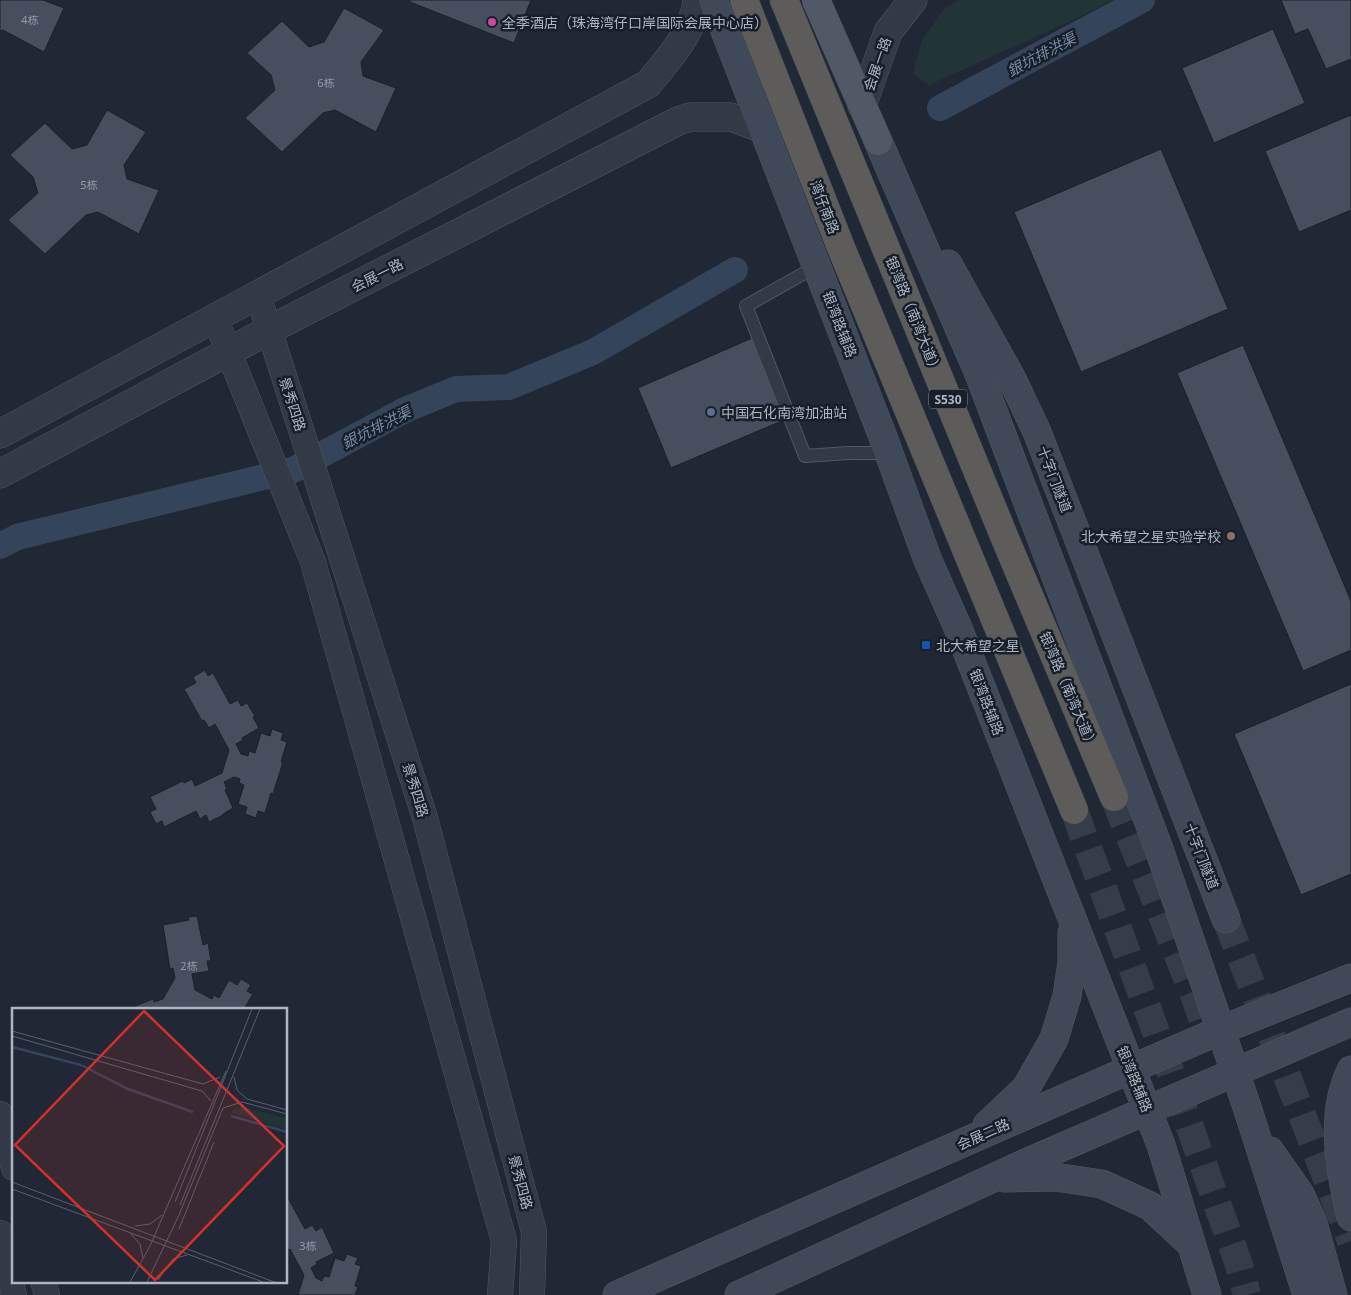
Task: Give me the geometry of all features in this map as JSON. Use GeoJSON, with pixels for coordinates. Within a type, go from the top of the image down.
{"type":"FeatureCollection","features":[{"type":"Feature","properties":{"kind":"highway","name":"湾仔南路"},"geometry":{"type":"LineString","coordinates":[[744,0],[840,245],[1074,810]]}},
{"type":"Feature","properties":{"kind":"highway","name":"银湾路（南湾大道）"},"geometry":{"type":"LineString","coordinates":[[784,0],[1004,536],[1114,797]]}},
{"type":"Feature","properties":{"kind":"main road","name":"银湾路辅路"},"geometry":{"type":"LineString","coordinates":[[713,0],[889,453],[927,558],[958,628],[1161,1145],[1207,1295]]}},
{"type":"Feature","properties":{"kind":"main road"},"geometry":{"type":"LineString","coordinates":[[816,0],[979,374],[1159,849],[1248,1107],[1307,1295]]}},
{"type":"Feature","properties":{"kind":"main road","name":"十字门隧道"},"geometry":{"type":"LineString","coordinates":[[878,141],[1012,379],[1037,432],[1226,919]]}},
{"type":"Feature","properties":{"kind":"main road"},"geometry":{"type":"LineString","coordinates":[[973,1139],[1026,1088],[1054,1039],[1067,996],[1072,963],[1072,918]]}},
{"type":"Feature","properties":{"kind":"main road","name":"会展二路"},"geometry":{"type":"LineString","coordinates":[[617,1295],[1131,1068],[1351,978]]}},
{"type":"Feature","properties":{"kind":"main road"},"geometry":{"type":"LineString","coordinates":[[739,1295],[993,1178],[1351,1022]]}},
{"type":"Feature","properties":{"kind":"main road"},"geometry":{"type":"LineString","coordinates":[[1351,1070],[1341,1101],[1339,1134],[1343,1184],[1351,1217]]}},
{"type":"Feature","properties":{"kind":"main road"},"geometry":{"type":"LineString","coordinates":[[1248,1107],[1267,1146],[1303,1202],[1313,1223],[1333,1295]]}},
{"type":"Feature","properties":{"kind":"main road"},"geometry":{"type":"LineString","coordinates":[[993,1178],[1055,1176],[1102,1184],[1150,1206],[1191,1244]]}},
{"type":"Feature","properties":{"kind":"street"},"geometry":{"type":"LineString","coordinates":[[0,434],[648,84],[670,58],[690,26],[697,0]]}},
{"type":"Feature","properties":{"kind":"street","name":"会展一路"},"geometry":{"type":"LineString","coordinates":[[862,106],[888,32],[913,0]]}},
{"type":"Feature","properties":{"kind":"street","name":"会展一路"},"geometry":{"type":"LineString","coordinates":[[0,474],[269,330],[678,121],[690,117],[731,116],[763,129]]}},
{"type":"Feature","properties":{"kind":"street","name":"景秀四路"},"geometry":{"type":"LineString","coordinates":[[258,295],[425,818],[534,1232],[532,1295]]}},
{"type":"Feature","properties":{"kind":"street"},"geometry":{"type":"LineString","coordinates":[[215,318],[315,571],[504,1240],[500,1295]]}},
{"type":"Feature","properties":{"kind":"street"},"geometry":{"type":"LineString","coordinates":[[0,1114],[12,1160]]}},
{"type":"Feature","properties":{"kind":"street"},"geometry":{"type":"LineString","coordinates":[[0,1233],[14,1295]]}},
{"type":"Feature","properties":{"kind":"street"},"geometry":{"type":"LineString","coordinates":[[43,1282],[47,1295]]}},
{"type":"Feature","properties":{"kind":"lane"},"geometry":{"type":"LineString","coordinates":[[817,266],[746,306],[805,456],[889,453]]}},
{"type":"Feature","properties":{"kind":"shaded area"},"geometry":{"type":"Polygon","coordinates":[[[958,0],[1112,0],[1084,15],[929,85],[913,73],[922,40],[944,9],[958,0]]]}},
{"type":"Feature","properties":{"kind":"building"},"geometry":{"type":"Polygon","coordinates":[[[0,0],[43,0],[64,8],[44,52],[3,30],[0,31],[0,0]]]}},
{"type":"Feature","properties":{"kind":"building","name":"全季酒店（珠海湾仔口岸国际会展中心店）"},"geometry":{"type":"Polygon","coordinates":[[[410,0],[531,0],[514,43],[410,2],[410,0]]]}},
{"type":"Feature","properties":{"kind":"building"},"geometry":{"type":"Polygon","coordinates":[[[1281,0],[1351,0],[1351,59],[1326,69],[1308,29],[1295,34],[1281,0]]]}},
{"type":"Feature","properties":{"kind":"building"},"geometry":{"type":"Polygon","coordinates":[[[344,8],[384,30],[361,62],[363,76],[396,88],[376,132],[335,110],[323,113],[282,152],[245,118],[275,90],[271,75],[247,53],[282,21],[309,47],[324,42],[344,8]]]}},
{"type":"Feature","properties":{"kind":"building"},"geometry":{"type":"Polygon","coordinates":[[[1273,29],[1305,103],[1214,143],[1182,68],[1273,29]]]}},
{"type":"Feature","properties":{"kind":"building"},"geometry":{"type":"Polygon","coordinates":[[[107,110],[146,132],[124,165],[127,179],[159,190],[139,234],[98,212],[86,215],[45,254],[8,220],[38,193],[33,177],[10,155],[45,123],[72,149],[87,145],[107,110]]]}},
{"type":"Feature","properties":{"kind":"building"},"geometry":{"type":"Polygon","coordinates":[[[1351,115],[1351,210],[1299,232],[1265,151],[1351,115]]]}},
{"type":"Feature","properties":{"kind":"building"},"geometry":{"type":"Polygon","coordinates":[[[1161,149],[1228,309],[1081,372],[1014,212],[1161,149]]]}},
{"type":"Feature","properties":{"kind":"building"},"geometry":{"type":"Polygon","coordinates":[[[752,338],[784,420],[671,468],[638,388],[752,338]]]}},
{"type":"Feature","properties":{"kind":"building"},"geometry":{"type":"Polygon","coordinates":[[[1243,345],[1351,601],[1351,650],[1303,671],[1177,373],[1243,345]]]}},
{"type":"Feature","properties":{"kind":"building"},"geometry":{"type":"Polygon","coordinates":[[[205,670],[208,676],[213,673],[230,704],[238,700],[241,706],[247,703],[255,716],[253,717],[259,728],[236,744],[241,754],[248,756],[249,751],[255,753],[261,733],[270,736],[272,729],[283,733],[281,740],[287,742],[281,762],[283,762],[265,813],[258,811],[256,818],[245,814],[247,807],[238,804],[244,785],[239,783],[240,779],[234,777],[224,782],[227,789],[225,790],[233,808],[209,822],[206,815],[200,819],[196,811],[164,827],[162,821],[156,824],[150,812],[156,809],[150,797],[183,781],[184,783],[192,779],[195,786],[222,773],[229,750],[215,724],[209,728],[204,720],[202,721],[184,689],[196,683],[193,677],[205,670]]]}},
{"type":"Feature","properties":{"kind":"building"},"geometry":{"type":"Polygon","coordinates":[[[1351,684],[1351,874],[1301,895],[1234,734],[1351,684]]]}},
{"type":"Feature","properties":{"kind":"building"},"geometry":{"type":"Polygon","coordinates":[[[197,916],[203,945],[208,943],[211,961],[207,961],[209,971],[192,974],[195,990],[212,999],[214,995],[219,998],[229,980],[237,985],[241,979],[251,985],[247,991],[253,994],[245,1008],[130,1008],[153,999],[154,1002],[163,999],[175,978],[173,968],[170,969],[163,925],[189,920],[188,917],[197,916]]]}},
{"type":"Feature","properties":{"kind":"building"},"geometry":{"type":"Polygon","coordinates":[[[288,1198],[305,1229],[312,1225],[316,1231],[322,1227],[334,1253],[316,1262],[317,1264],[311,1268],[316,1278],[322,1281],[324,1276],[329,1277],[335,1258],[344,1261],[347,1254],[358,1258],[355,1264],[361,1266],[355,1286],[358,1287],[355,1295],[298,1295],[304,1275],[290,1249],[288,1250],[288,1198]]]}},
{"type":"Feature","properties":{"kind":"waterway","name":"銀坑排洪渠"},"geometry":{"type":"LineString","coordinates":[[940,108],[1142,0]]}},
{"type":"Feature","properties":{"kind":"waterway","name":"銀坑排洪渠"},"geometry":{"type":"LineString","coordinates":[[0,546],[17,537],[293,470],[405,410],[456,389],[509,387],[593,352],[735,270]]}},
{"type":"Feature","properties":{"kind":"tunnel"},"geometry":{"type":"LineString","coordinates":[[1114,797],[1205,1026]]}},
{"type":"Feature","properties":{"kind":"tunnel"},"geometry":{"type":"LineString","coordinates":[[1074,810],[1160,1043],[1239,1265],[1247,1295]]}},
{"type":"Feature","properties":{"kind":"tunnel"},"geometry":{"type":"LineString","coordinates":[[1226,919],[1351,1241]]}},
{"type":"Feature","properties":{"kind":"place","name":"全季酒店（珠海湾仔口岸国际会展中心店）"},"geometry":{"type":"Point","coordinates":[492,22]}},
{"type":"Feature","properties":{"kind":"place","name":"中国石化南湾加油站"},"geometry":{"type":"Point","coordinates":[711,412]}},
{"type":"Feature","properties":{"kind":"place","name":"北大希望之星实验学校"},"geometry":{"type":"Point","coordinates":[1231,536]}},
{"type":"Feature","properties":{"kind":"place","name":"北大希望之星"},"geometry":{"type":"Point","coordinates":[926,645]}}]}
